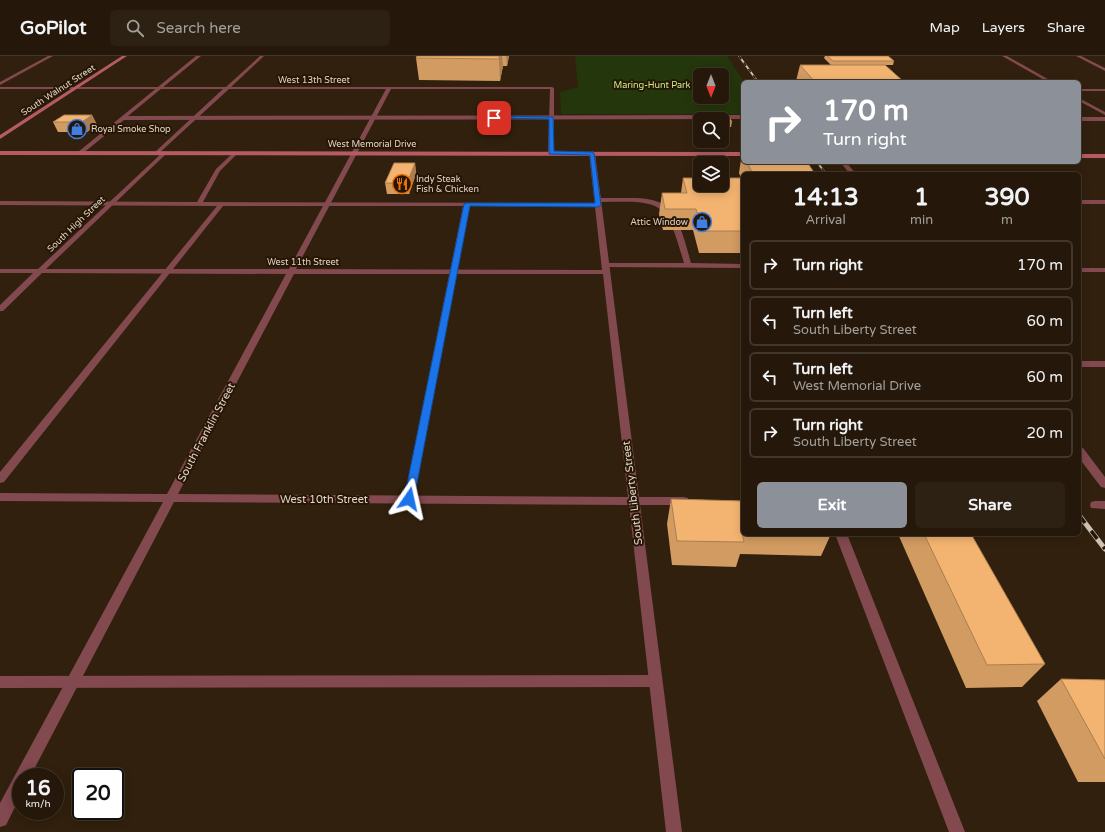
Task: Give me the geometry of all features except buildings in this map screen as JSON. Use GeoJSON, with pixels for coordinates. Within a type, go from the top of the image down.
{"type":"FeatureCollection","features":[{"type":"Feature","properties":{"kind":"main road","name":"South Walnut Street"},"geometry":{"type":"LineString","coordinates":[[0,137],[125,56]]}},
{"type":"Feature","properties":{"kind":"main road","name":"West Memorial Drive"},"geometry":{"type":"LineString","coordinates":[[0,153],[741,154]]}},
{"type":"Feature","properties":{"kind":"main road"},"geometry":{"type":"LineString","coordinates":[[1081,156],[1105,156]]}},
{"type":"Feature","properties":{"kind":"street"},"geometry":{"type":"LineString","coordinates":[[0,84],[51,56]]}},
{"type":"Feature","properties":{"kind":"street"},"geometry":{"type":"LineString","coordinates":[[80,153],[199,56]]}},
{"type":"Feature","properties":{"kind":"street"},"geometry":{"type":"LineString","coordinates":[[157,153],[262,56]]}},
{"type":"Feature","properties":{"kind":"street"},"geometry":{"type":"LineString","coordinates":[[1004,56],[1046,80]]}},
{"type":"Feature","properties":{"kind":"street"},"geometry":{"type":"LineString","coordinates":[[1078,56],[1105,70]]}},
{"type":"Feature","properties":{"kind":"street","name":"West 13th Street"},"geometry":{"type":"LineString","coordinates":[[0,88],[552,88],[552,118]]}},
{"type":"Feature","properties":{"kind":"street","name":"South Franklin Street"},"geometry":{"type":"LineString","coordinates":[[27,768],[389,88]]}},
{"type":"Feature","properties":{"kind":"street"},"geometry":{"type":"LineString","coordinates":[[1081,90],[1105,90]]}},
{"type":"Feature","properties":{"kind":"street"},"geometry":{"type":"LineString","coordinates":[[1081,100],[1105,114]]}},
{"type":"Feature","properties":{"kind":"street"},"geometry":{"type":"LineString","coordinates":[[122,118],[196,116],[552,118],[741,117]]}},
{"type":"Feature","properties":{"kind":"street"},"geometry":{"type":"LineString","coordinates":[[551,153],[552,118]]}},
{"type":"Feature","properties":{"kind":"street"},"geometry":{"type":"LineString","coordinates":[[1081,119],[1105,119]]}},
{"type":"Feature","properties":{"kind":"street","name":"South High Street"},"geometry":{"type":"LineString","coordinates":[[0,308],[164,153]]}},
{"type":"Feature","properties":{"kind":"street"},"geometry":{"type":"LineString","coordinates":[[199,203],[218,170],[235,153]]}},
{"type":"Feature","properties":{"kind":"street","name":"South Liberty Street"},"geometry":{"type":"LineString","coordinates":[[592,153],[674,832]]}},
{"type":"Feature","properties":{"kind":"street"},"geometry":{"type":"LineString","coordinates":[[844,164],[851,172]]}},
{"type":"Feature","properties":{"kind":"street"},"geometry":{"type":"LineString","coordinates":[[2,204],[467,204],[644,200],[660,204],[667,209],[673,220],[688,266]]}},
{"type":"Feature","properties":{"kind":"street"},"geometry":{"type":"LineString","coordinates":[[1081,202],[1105,202]]}},
{"type":"Feature","properties":{"kind":"street"},"geometry":{"type":"LineString","coordinates":[[0,478],[222,203]]}},
{"type":"Feature","properties":{"kind":"street"},"geometry":{"type":"LineString","coordinates":[[409,499],[467,204]]}},
{"type":"Feature","properties":{"kind":"street","name":"West 11th Street"},"geometry":{"type":"LineString","coordinates":[[0,271],[453,272],[741,266]]}},
{"type":"Feature","properties":{"kind":"street"},"geometry":{"type":"LineString","coordinates":[[1081,270],[1105,270]]}},
{"type":"Feature","properties":{"kind":"street"},"geometry":{"type":"LineString","coordinates":[[1081,364],[1105,364]]}},
{"type":"Feature","properties":{"kind":"street"},"geometry":{"type":"LineString","coordinates":[[1081,454],[1105,484]]}},
{"type":"Feature","properties":{"kind":"street","name":"West 10th Street"},"geometry":{"type":"LineString","coordinates":[[0,497],[696,501]]}},
{"type":"Feature","properties":{"kind":"street"},"geometry":{"type":"LineString","coordinates":[[842,536],[957,832]]}},
{"type":"Feature","properties":{"kind":"street"},"geometry":{"type":"LineString","coordinates":[[0,682],[656,680]]}},
{"type":"Feature","properties":{"kind":"street"},"geometry":{"type":"LineString","coordinates":[[0,819],[12,797]]}},
{"type":"Feature","properties":{"kind":"green space","name":"Maring-Hunt Park"},"geometry":{"type":"Polygon","coordinates":[[[575,56],[727,56],[743,80],[741,80],[741,114],[729,114],[729,112],[693,112],[693,114],[561,114],[560,92],[578,87],[575,56]]]}},
{"type":"Feature","properties":{"kind":"railway"},"geometry":{"type":"LineString","coordinates":[[739,56],[757,80]]}},
{"type":"Feature","properties":{"kind":"railway"},"geometry":{"type":"LineString","coordinates":[[818,164],[824,172]]}},
{"type":"Feature","properties":{"kind":"railway"},"geometry":{"type":"LineString","coordinates":[[1081,518],[1105,549]]}},
{"type":"Feature","properties":{"kind":"place","name":"Royal Smoke Shop"},"geometry":{"type":"Point","coordinates":[77,129]}},
{"type":"Feature","properties":{"kind":"place","name":"Indy Steak Fish & Chicken"},"geometry":{"type":"Point","coordinates":[402,184]}},
{"type":"Feature","properties":{"kind":"place","name":"Attic Window"},"geometry":{"type":"Point","coordinates":[702,222]}},
{"type":"Feature","properties":{"kind":"route"},"geometry":{"type":"LineString","coordinates":[[409,499],[467,204],[598,205],[592,153],[551,153],[552,118],[494,118]]}}]}
